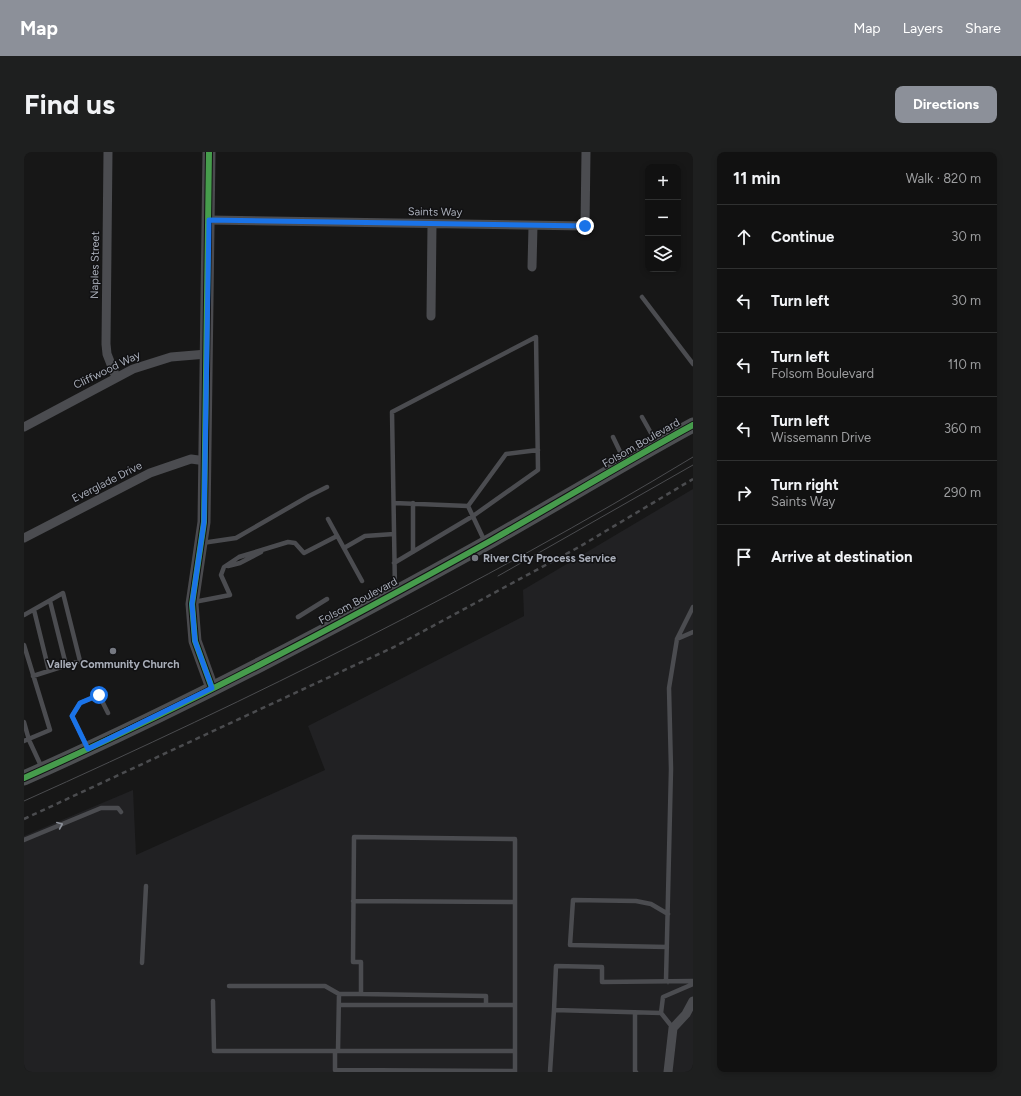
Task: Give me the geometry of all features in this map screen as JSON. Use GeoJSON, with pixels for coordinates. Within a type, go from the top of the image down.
{"type":"FeatureCollection","features":[{"type":"Feature","properties":{"kind":"main road","name":"Folsom Boulevard"},"geometry":{"type":"LineString","coordinates":[[24,778],[88,749],[212,688],[395,592],[486,543],[693,425]]}},
{"type":"Feature","properties":{"kind":"street","name":"Naples Street"},"geometry":{"type":"LineString","coordinates":[[108,152],[106,344],[107,354],[116,377]]}},
{"type":"Feature","properties":{"kind":"street"},"geometry":{"type":"LineString","coordinates":[[209,152],[206,461],[202,543],[192,602],[195,641],[212,688]]}},
{"type":"Feature","properties":{"kind":"street","name":"Saints Way"},"geometry":{"type":"LineString","coordinates":[[209,220],[585,226],[586,152]]}},
{"type":"Feature","properties":{"kind":"street"},"geometry":{"type":"LineString","coordinates":[[431,316],[432,224]]}},
{"type":"Feature","properties":{"kind":"street"},"geometry":{"type":"LineString","coordinates":[[532,267],[533,226]]}},
{"type":"Feature","properties":{"kind":"street","name":"Cliffwood Way"},"geometry":{"type":"LineString","coordinates":[[24,427],[133,369],[164,359],[207,354]]}},
{"type":"Feature","properties":{"kind":"street","name":"Everglade Drive"},"geometry":{"type":"LineString","coordinates":[[24,538],[150,473],[191,459],[206,461]]}},
{"type":"Feature","properties":{"kind":"street"},"geometry":{"type":"LineString","coordinates":[[668,1072],[673,1028],[686,1014],[693,1001]]}},
{"type":"Feature","properties":{"kind":"lane"},"geometry":{"type":"LineString","coordinates":[[642,297],[693,364]]}},
{"type":"Feature","properties":{"kind":"lane"},"geometry":{"type":"LineString","coordinates":[[394,564],[473,516],[538,470],[536,337],[392,412],[394,564],[395,592]]}},
{"type":"Feature","properties":{"kind":"lane"},"geometry":{"type":"LineString","coordinates":[[642,417],[658,445]]}},
{"type":"Feature","properties":{"kind":"lane"},"geometry":{"type":"LineString","coordinates":[[613,437],[625,463]]}},
{"type":"Feature","properties":{"kind":"lane"},"geometry":{"type":"LineString","coordinates":[[468,506],[506,454],[538,450]]}},
{"type":"Feature","properties":{"kind":"lane"},"geometry":{"type":"LineString","coordinates":[[202,543],[236,538],[327,487]]}},
{"type":"Feature","properties":{"kind":"lane"},"geometry":{"type":"LineString","coordinates":[[394,502],[468,506]]}},
{"type":"Feature","properties":{"kind":"lane"},"geometry":{"type":"LineString","coordinates":[[413,503],[413,552]]}},
{"type":"Feature","properties":{"kind":"lane"},"geometry":{"type":"LineString","coordinates":[[468,506],[486,543]]}},
{"type":"Feature","properties":{"kind":"lane"},"geometry":{"type":"LineString","coordinates":[[328,519],[362,581]]}},
{"type":"Feature","properties":{"kind":"lane"},"geometry":{"type":"LineString","coordinates":[[344,548],[365,536],[394,534]]}},
{"type":"Feature","properties":{"kind":"lane"},"geometry":{"type":"LineString","coordinates":[[192,602],[230,594],[221,575],[224,567],[239,557],[288,542],[295,543],[304,553],[337,536]]}},
{"type":"Feature","properties":{"kind":"lane"},"geometry":{"type":"LineString","coordinates":[[24,615],[64,593],[80,661],[33,676]]}},
{"type":"Feature","properties":{"kind":"lane"},"geometry":{"type":"LineString","coordinates":[[298,617],[327,599]]}},
{"type":"Feature","properties":{"kind":"lane"},"geometry":{"type":"LineString","coordinates":[[50,601],[66,665]]}},
{"type":"Feature","properties":{"kind":"lane"},"geometry":{"type":"LineString","coordinates":[[668,982],[666,980],[671,769],[669,688],[677,639],[693,607]]}},
{"type":"Feature","properties":{"kind":"lane"},"geometry":{"type":"LineString","coordinates":[[34,610],[49,671]]}},
{"type":"Feature","properties":{"kind":"lane"},"geometry":{"type":"LineString","coordinates":[[677,639],[693,632]]}},
{"type":"Feature","properties":{"kind":"lane"},"geometry":{"type":"LineString","coordinates":[[24,645],[50,730],[26,740]]}},
{"type":"Feature","properties":{"kind":"lane"},"geometry":{"type":"LineString","coordinates":[[88,749],[72,716],[80,703],[99,695],[108,713]]}},
{"type":"Feature","properties":{"kind":"lane"},"geometry":{"type":"LineString","coordinates":[[24,722],[26,740],[43,770]]}},
{"type":"Feature","properties":{"kind":"lane"},"geometry":{"type":"LineString","coordinates":[[24,840],[101,808],[118,808],[122,812]]}},
{"type":"Feature","properties":{"kind":"lane"},"geometry":{"type":"LineString","coordinates":[[339,994],[335,1070],[515,1071],[515,839],[354,837],[353,962],[362,962],[361,994]]}},
{"type":"Feature","properties":{"kind":"lane"},"geometry":{"type":"LineString","coordinates":[[142,963],[146,886]]}},
{"type":"Feature","properties":{"kind":"lane"},"geometry":{"type":"LineString","coordinates":[[667,947],[570,945],[573,900],[636,901],[650,904],[668,914]]}},
{"type":"Feature","properties":{"kind":"lane"},"geometry":{"type":"LineString","coordinates":[[353,901],[515,902]]}},
{"type":"Feature","properties":{"kind":"lane"},"geometry":{"type":"LineString","coordinates":[[550,1072],[556,966],[602,967],[602,982],[693,983]]}},
{"type":"Feature","properties":{"kind":"lane"},"geometry":{"type":"LineString","coordinates":[[673,1028],[661,1013],[663,997],[693,983]]}},
{"type":"Feature","properties":{"kind":"lane"},"geometry":{"type":"LineString","coordinates":[[229,986],[325,986],[339,994],[486,996],[486,1005]]}},
{"type":"Feature","properties":{"kind":"lane"},"geometry":{"type":"LineString","coordinates":[[213,1001],[214,1051],[515,1051]]}},
{"type":"Feature","properties":{"kind":"lane"},"geometry":{"type":"LineString","coordinates":[[338,1005],[515,1005]]}},
{"type":"Feature","properties":{"kind":"lane"},"geometry":{"type":"LineString","coordinates":[[554,1010],[661,1013]]}},
{"type":"Feature","properties":{"kind":"lane"},"geometry":{"type":"LineString","coordinates":[[635,1013],[636,1072]]}},
{"type":"Feature","properties":{"kind":"shaded area"},"geometry":{"type":"Polygon","coordinates":[[[693,489],[693,1072],[24,1072],[24,836],[133,790],[136,855],[325,770],[308,726],[524,616],[523,590],[693,489]]]}},
{"type":"Feature","properties":{"kind":"tram line"},"geometry":{"type":"LineString","coordinates":[[24,801],[195,722],[364,639],[530,551],[693,457]]}},
{"type":"Feature","properties":{"kind":"tram line"},"geometry":{"type":"LineString","coordinates":[[498,576],[693,465]]}},
{"type":"Feature","properties":{"kind":"railway"},"geometry":{"type":"LineString","coordinates":[[24,819],[394,647],[579,547],[693,479]]}},
{"type":"Feature","properties":{"kind":"cycle path"},"geometry":{"type":"LineString","coordinates":[[209,152],[204,522],[192,604],[195,641],[212,688]]}},
{"type":"Feature","properties":{"kind":"cycle path"},"geometry":{"type":"LineString","coordinates":[[24,778],[143,723],[319,634],[492,540],[693,425]]}},
{"type":"Feature","properties":{"kind":"place","name":"River City Process Service"},"geometry":{"type":"Point","coordinates":[475,558]}},
{"type":"Feature","properties":{"kind":"place","name":"Valley Community Church"},"geometry":{"type":"Point","coordinates":[113,651]}},
{"type":"Feature","properties":{"kind":"route"},"geometry":{"type":"LineString","coordinates":[[99,695],[80,703],[72,716],[88,749],[212,688],[195,641],[192,604],[202,549],[204,522],[209,220],[585,226]]}}]}
